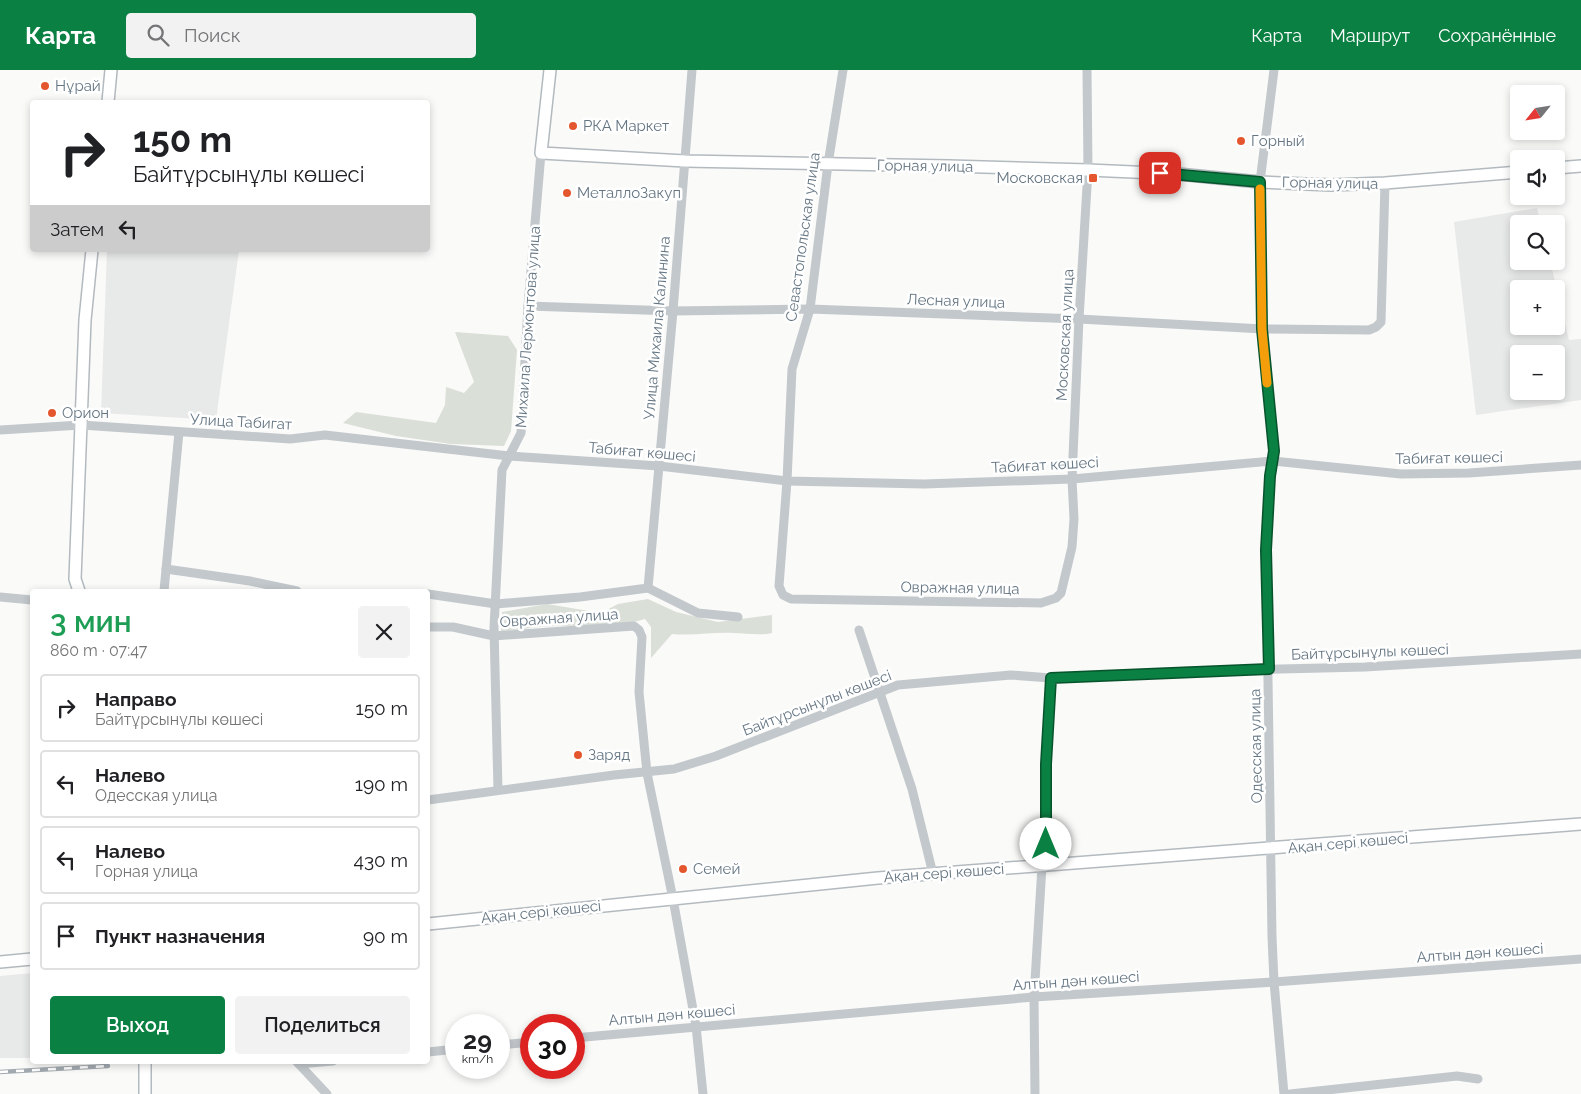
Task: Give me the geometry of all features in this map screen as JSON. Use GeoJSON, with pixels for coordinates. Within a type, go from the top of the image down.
{"type":"FeatureCollection","features":[{"type":"Feature","properties":{"kind":"street"},"geometry":{"type":"LineString","coordinates":[[108,100],[111,70]]}},
{"type":"Feature","properties":{"kind":"street","name":"Михаила Лермонтова улица"},"geometry":{"type":"LineString","coordinates":[[498,790],[494,636],[502,470],[521,433],[528,306],[550,70]]}},
{"type":"Feature","properties":{"kind":"street","name":"Улица Михаила Калинина"},"geometry":{"type":"LineString","coordinates":[[648,588],[692,70]]}},
{"type":"Feature","properties":{"kind":"street","name":"Севастопольская улица"},"geometry":{"type":"LineString","coordinates":[[779,586],[787,481],[792,369],[810,309],[842,70]]}},
{"type":"Feature","properties":{"kind":"street","name":"Московская улица"},"geometry":{"type":"LineString","coordinates":[[1056,598],[1061,592],[1072,547],[1074,518],[1072,479],[1088,170],[1087,70]]}},
{"type":"Feature","properties":{"kind":"street","name":"Одесская улица"},"geometry":{"type":"LineString","coordinates":[[1274,70],[1260,182],[1262,329],[1274,451],[1270,476],[1266,550],[1270,849],[1274,982],[1284,1094]]}},
{"type":"Feature","properties":{"kind":"street","name":"Горная улица"},"geometry":{"type":"LineString","coordinates":[[541,153],[685,162],[1088,170],[1178,174],[1260,182],[1331,185],[1385,183],[1510,173]]}},
{"type":"Feature","properties":{"kind":"street"},"geometry":{"type":"LineString","coordinates":[[1565,167],[1581,166]]}},
{"type":"Feature","properties":{"kind":"street","name":"Лесная улица"},"geometry":{"type":"LineString","coordinates":[[528,306],[673,310],[810,309],[1079,319],[1262,329],[1369,330],[1381,322],[1385,183]]}},
{"type":"Feature","properties":{"kind":"street"},"geometry":{"type":"LineString","coordinates":[[78,589],[75,579],[85,320],[92,252]]}},
{"type":"Feature","properties":{"kind":"street","name":"Улица Табигат"},"geometry":{"type":"LineString","coordinates":[[0,430],[81,425],[290,439],[326,435],[509,456]]}},
{"type":"Feature","properties":{"kind":"street"},"geometry":{"type":"LineString","coordinates":[[164,589],[179,432]]}},
{"type":"Feature","properties":{"kind":"street","name":"Табиғат көшесі"},"geometry":{"type":"LineString","coordinates":[[509,456],[659,466],[787,481],[924,484],[1072,479],[1273,461],[1401,474],[1469,473],[1581,465]]}},
{"type":"Feature","properties":{"kind":"street"},"geometry":{"type":"LineString","coordinates":[[166,569],[250,581],[288,589]]}},
{"type":"Feature","properties":{"kind":"street","name":"Овражная улица"},"geometry":{"type":"LineString","coordinates":[[779,586],[783,595],[791,599],[1041,604],[1056,598]]}},
{"type":"Feature","properties":{"kind":"street"},"geometry":{"type":"LineString","coordinates":[[648,588],[698,613],[738,617]]}},
{"type":"Feature","properties":{"kind":"street","name":"Овражная улица"},"geometry":{"type":"LineString","coordinates":[[430,594],[496,604],[580,597],[648,588]]}},
{"type":"Feature","properties":{"kind":"street"},"geometry":{"type":"LineString","coordinates":[[0,597],[30,600]]}},
{"type":"Feature","properties":{"kind":"street","name":"Овражная улица"},"geometry":{"type":"LineString","coordinates":[[430,627],[454,627],[494,636],[634,626],[639,630],[642,637],[639,692],[647,773]]}},
{"type":"Feature","properties":{"kind":"street"},"geometry":{"type":"LineString","coordinates":[[858,630],[912,789],[932,874]]}},
{"type":"Feature","properties":{"kind":"street","name":"Байтұрсынұлы көшесі"},"geometry":{"type":"LineString","coordinates":[[430,800],[614,775],[674,769],[716,756],[898,685],[1002,676],[1051,678],[1365,667],[1581,654]]}},
{"type":"Feature","properties":{"kind":"street"},"geometry":{"type":"LineString","coordinates":[[1035,1094],[1034,998],[1042,866],[1046,844],[1046,764],[1051,678]]}},
{"type":"Feature","properties":{"kind":"street"},"geometry":{"type":"LineString","coordinates":[[647,773],[673,899],[696,1026],[703,1094]]}},
{"type":"Feature","properties":{"kind":"street","name":"Ақан сері көшесі"},"geometry":{"type":"LineString","coordinates":[[430,924],[878,878],[1581,824]]}},
{"type":"Feature","properties":{"kind":"street"},"geometry":{"type":"LineString","coordinates":[[0,962],[30,959]]}},
{"type":"Feature","properties":{"kind":"street","name":"Алтын дән көшесі"},"geometry":{"type":"LineString","coordinates":[[585,1037],[1034,998],[1581,959]]}},
{"type":"Feature","properties":{"kind":"street"},"geometry":{"type":"LineString","coordinates":[[430,1052],[445,1051]]}},
{"type":"Feature","properties":{"kind":"street"},"geometry":{"type":"LineString","coordinates":[[145,1064],[145,1094]]}},
{"type":"Feature","properties":{"kind":"street"},"geometry":{"type":"LineString","coordinates":[[299,1064],[327,1094]]}},
{"type":"Feature","properties":{"kind":"street"},"geometry":{"type":"LineString","coordinates":[[1290,1094],[1456,1076],[1478,1078]]}},
{"type":"Feature","properties":{"kind":"shaded area"},"geometry":{"type":"Polygon","coordinates":[[[1537,208],[1539,215],[1510,215],[1510,270],[1552,270],[1555,280],[1510,280],[1510,335],[1565,335],[1565,323],[1569,340],[1581,339],[1581,400],[1476,415],[1454,222],[1537,208]]]}},
{"type":"Feature","properties":{"kind":"shaded area"},"geometry":{"type":"Polygon","coordinates":[[[107,252],[239,252],[216,420],[101,413],[107,252]]]}},
{"type":"Feature","properties":{"kind":"shaded area"},"geometry":{"type":"Polygon","coordinates":[[[455,332],[508,336],[517,350],[511,431],[504,446],[451,444],[396,436],[343,423],[356,412],[436,423],[445,405],[446,387],[464,393],[474,382],[455,332]]]}},
{"type":"Feature","properties":{"kind":"shaded area"},"geometry":{"type":"Polygon","coordinates":[[[648,599],[676,612],[718,622],[772,615],[772,633],[672,634],[651,658],[651,627],[645,619],[613,625],[552,626],[501,631],[502,612],[547,604],[601,613],[618,604],[648,599]]]}},
{"type":"Feature","properties":{"kind":"shaded area"},"geometry":{"type":"Polygon","coordinates":[[[30,973],[30,1058],[0,1058],[0,976],[30,973]]]}},
{"type":"Feature","properties":{"kind":"railway"},"geometry":{"type":"LineString","coordinates":[[0,1072],[108,1066]]}},
{"type":"Feature","properties":{"kind":"slow traffic"},"geometry":{"type":"LineString","coordinates":[[1260,189],[1262,329],[1267,383]]}},
{"type":"Feature","properties":{"kind":"place","name":"Нұрай"},"geometry":{"type":"Point","coordinates":[45,86]}},
{"type":"Feature","properties":{"kind":"place","name":"РКА Маркет"},"geometry":{"type":"Point","coordinates":[573,126]}},
{"type":"Feature","properties":{"kind":"place","name":"Горный"},"geometry":{"type":"Point","coordinates":[1241,141]}},
{"type":"Feature","properties":{"kind":"place","name":"Московская"},"geometry":{"type":"Point","coordinates":[1093,178]}},
{"type":"Feature","properties":{"kind":"place","name":"МеталлоЗакуп"},"geometry":{"type":"Point","coordinates":[567,193]}},
{"type":"Feature","properties":{"kind":"place","name":"Орион"},"geometry":{"type":"Point","coordinates":[52,413]}},
{"type":"Feature","properties":{"kind":"place","name":"Заряд"},"geometry":{"type":"Point","coordinates":[578,755]}},
{"type":"Feature","properties":{"kind":"place","name":"Семей"},"geometry":{"type":"Point","coordinates":[683,869]}},
{"type":"Feature","properties":{"kind":"route"},"geometry":{"type":"LineString","coordinates":[[1046,844],[1046,764],[1051,678],[1269,669],[1266,550],[1270,476],[1274,451],[1262,329],[1260,182],[1160,173]]}}]}
